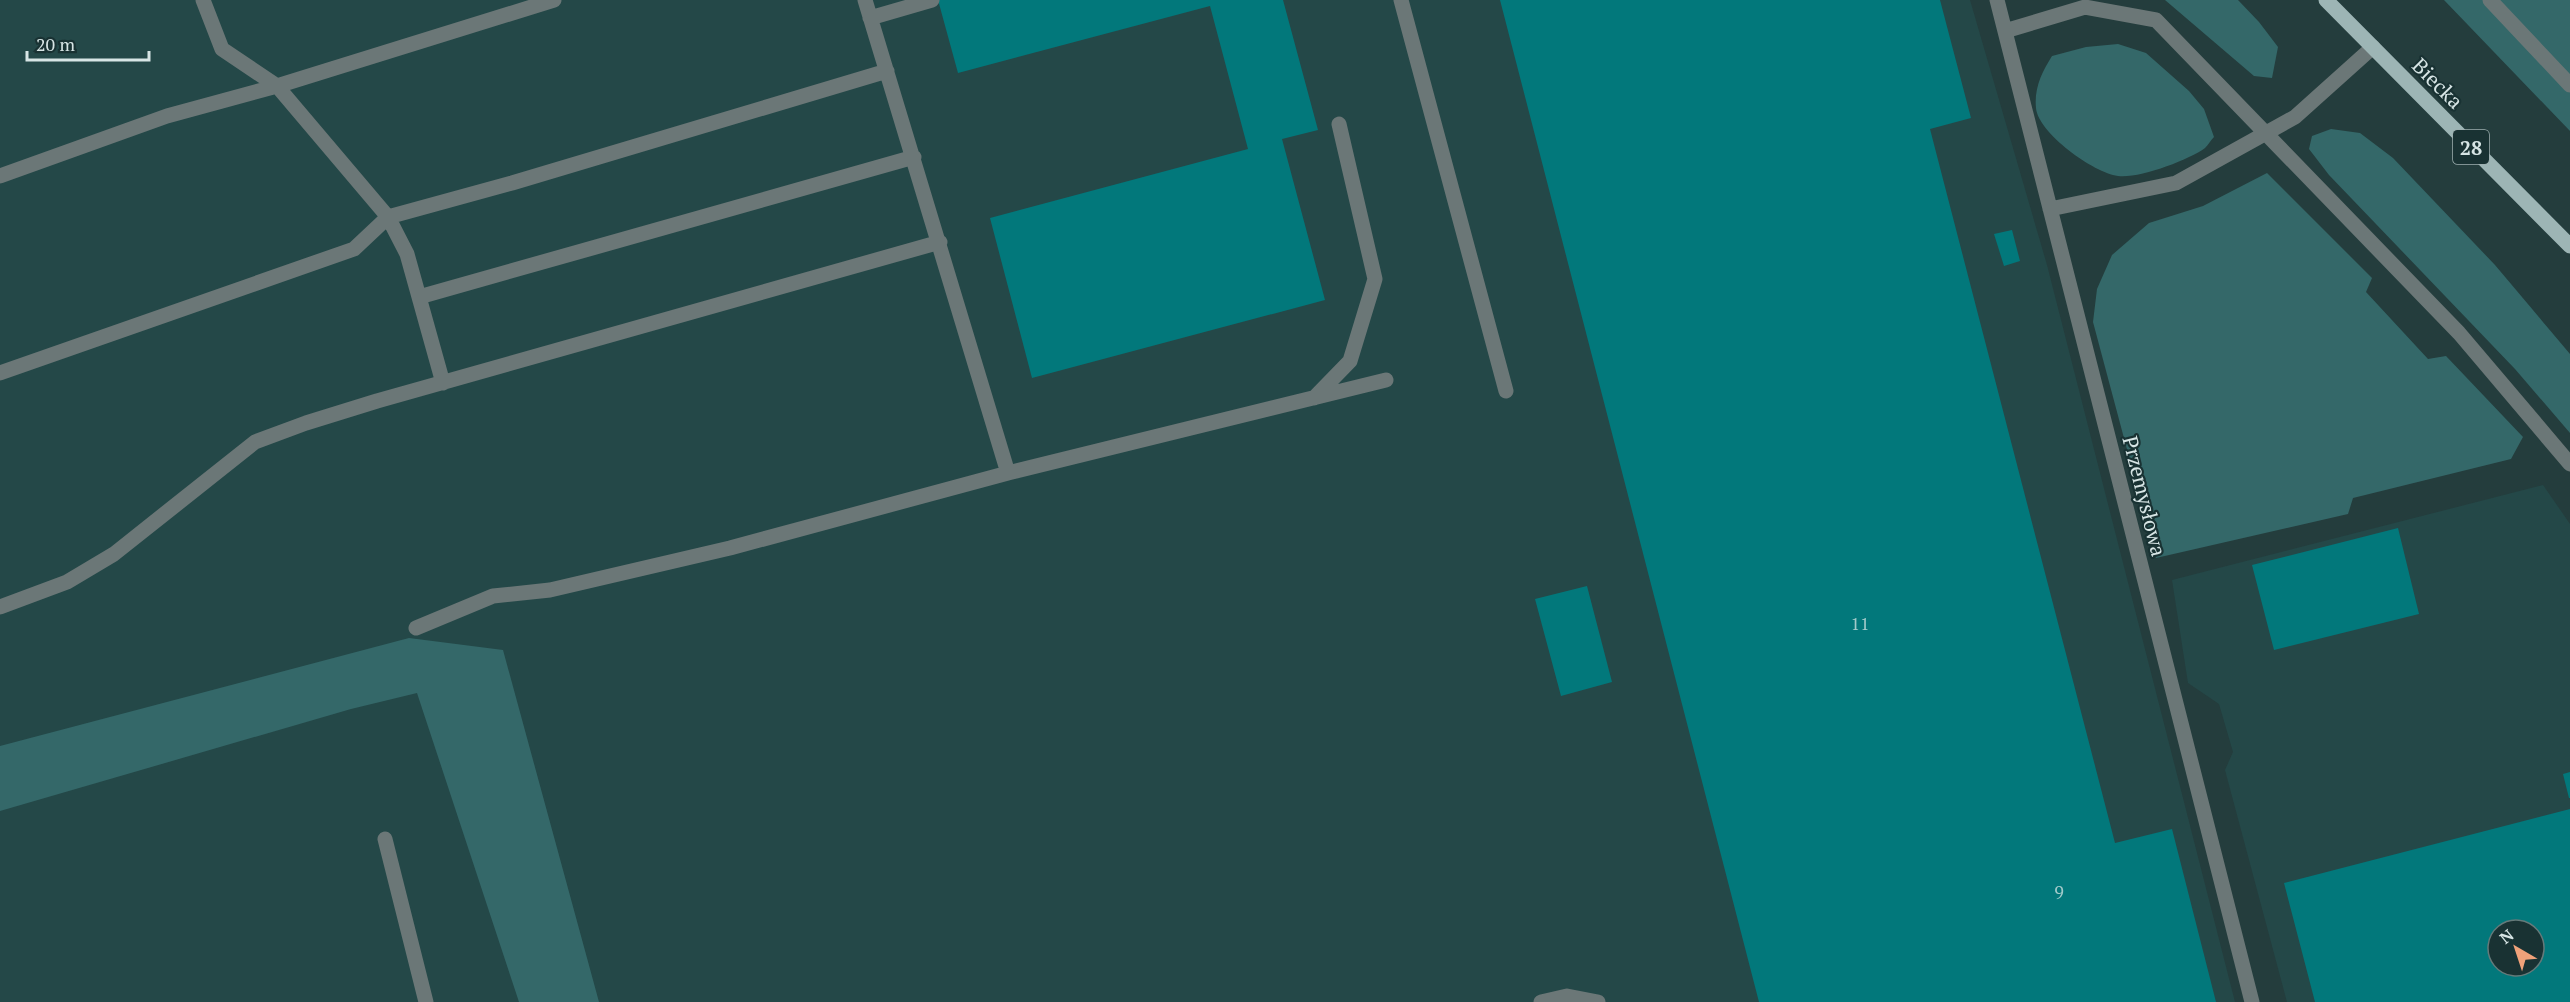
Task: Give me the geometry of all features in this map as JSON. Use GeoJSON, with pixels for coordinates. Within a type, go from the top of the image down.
{"type":"FeatureCollection","features":[{"type":"Feature","properties":{"kind":"main road","name":"Biecka"},"geometry":{"type":"LineString","coordinates":[[2326,0],[2570,246]]}},
{"type":"Feature","properties":{"kind":"street"},"geometry":{"type":"LineString","coordinates":[[203,0],[222,49],[277,86],[388,217],[407,254],[443,383]]}},
{"type":"Feature","properties":{"kind":"street"},"geometry":{"type":"LineString","coordinates":[[0,176],[166,116],[277,86],[554,0]]}},
{"type":"Feature","properties":{"kind":"street"},"geometry":{"type":"LineString","coordinates":[[865,0],[940,242],[1008,474]]}},
{"type":"Feature","properties":{"kind":"street"},"geometry":{"type":"LineString","coordinates":[[870,18],[932,0]]}},
{"type":"Feature","properties":{"kind":"street"},"geometry":{"type":"LineString","coordinates":[[1401,0],[1506,391]]}},
{"type":"Feature","properties":{"kind":"street","name":"Przemysłowa"},"geometry":{"type":"LineString","coordinates":[[1997,0],[2252,1002]]}},
{"type":"Feature","properties":{"kind":"street"},"geometry":{"type":"LineString","coordinates":[[2490,0],[2570,85]]}},
{"type":"Feature","properties":{"kind":"street"},"geometry":{"type":"LineString","coordinates":[[2005,31],[2085,7],[2156,20],[2459,333],[2570,464]]}},
{"type":"Feature","properties":{"kind":"street"},"geometry":{"type":"LineString","coordinates":[[2050,208],[2176,183],[2295,117],[2373,47]]}},
{"type":"Feature","properties":{"kind":"street"},"geometry":{"type":"LineString","coordinates":[[0,374],[354,249],[388,217],[512,183],[886,71]]}},
{"type":"Feature","properties":{"kind":"street"},"geometry":{"type":"LineString","coordinates":[[1314,398],[1350,361],[1375,279],[1339,124]]}},
{"type":"Feature","properties":{"kind":"street"},"geometry":{"type":"LineString","coordinates":[[419,297],[914,157]]}},
{"type":"Feature","properties":{"kind":"street"},"geometry":{"type":"LineString","coordinates":[[0,607],[67,582],[114,554],[255,442],[306,423],[443,383],[940,242]]}},
{"type":"Feature","properties":{"kind":"street"},"geometry":{"type":"LineString","coordinates":[[416,628],[493,596],[550,590],[718,551],[1008,474],[1386,380]]}},
{"type":"Feature","properties":{"kind":"street"},"geometry":{"type":"LineString","coordinates":[[385,839],[426,1002]]}},
{"type":"Feature","properties":{"kind":"street"},"geometry":{"type":"LineString","coordinates":[[1541,1002],[1567,996],[1598,1002]]}},
{"type":"Feature","properties":{"kind":"shaded area"},"geometry":{"type":"Polygon","coordinates":[[[0,0],[1970,0],[2047,265],[2235,1002],[0,1002],[0,0]]]}},
{"type":"Feature","properties":{"kind":"shaded area"},"geometry":{"type":"Polygon","coordinates":[[[2165,0],[2238,0],[2278,47],[2272,78],[2254,76],[2165,0]]]}},
{"type":"Feature","properties":{"kind":"shaded area"},"geometry":{"type":"Polygon","coordinates":[[[2444,0],[2570,0],[2570,131],[2444,0]]]}},
{"type":"Feature","properties":{"kind":"shaded area"},"geometry":{"type":"Polygon","coordinates":[[[2118,44],[2146,53],[2189,91],[2204,109],[2214,137],[2205,148],[2163,168],[2138,175],[2118,176],[2095,168],[2082,160],[2056,140],[2046,129],[2036,108],[2036,94],[2042,74],[2052,56],[2086,47],[2118,44]]]}},
{"type":"Feature","properties":{"kind":"shaded area"},"geometry":{"type":"Polygon","coordinates":[[[2331,129],[2360,133],[2393,158],[2495,265],[2570,354],[2570,433],[2515,369],[2329,175],[2309,149],[2312,136],[2331,129]]]}},
{"type":"Feature","properties":{"kind":"shaded area"},"geometry":{"type":"Polygon","coordinates":[[[2267,173],[2372,278],[2366,292],[2428,359],[2446,356],[2523,437],[2511,459],[2353,498],[2348,514],[2156,558],[2093,322],[2097,289],[2112,255],[2149,223],[2203,206],[2267,173]]]}},
{"type":"Feature","properties":{"kind":"shaded area"},"geometry":{"type":"Polygon","coordinates":[[[2543,485],[2570,524],[2570,1002],[2287,1002],[2225,770],[2233,752],[2219,704],[2188,683],[2172,580],[2543,485]]]}},
{"type":"Feature","properties":{"kind":"shaded area"},"geometry":{"type":"Polygon","coordinates":[[[409,638],[503,650],[599,1002],[519,1002],[417,693],[351,709],[0,811],[0,746],[409,638]]]}},
{"type":"Feature","properties":{"kind":"building"},"geometry":{"type":"Polygon","coordinates":[[[938,0],[1283,0],[1318,130],[1282,139],[1325,300],[1032,378],[990,218],[1248,149],[1210,6],[958,73],[938,0]]]}},
{"type":"Feature","properties":{"kind":"building"},"geometry":{"type":"Polygon","coordinates":[[[1500,0],[1940,0],[1971,118],[1930,129],[2115,843],[2172,829],[2216,1002],[1759,1002],[1500,0]]]}},
{"type":"Feature","properties":{"kind":"building"},"geometry":{"type":"Polygon","coordinates":[[[2012,230],[2020,261],[2004,266],[1994,234],[2012,230]]]}},
{"type":"Feature","properties":{"kind":"building"},"geometry":{"type":"Polygon","coordinates":[[[2398,528],[2419,614],[2274,650],[2252,565],[2398,528]]]}},
{"type":"Feature","properties":{"kind":"building"},"geometry":{"type":"Polygon","coordinates":[[[1587,586],[1612,682],[1561,696],[1535,599],[1587,586]]]}},
{"type":"Feature","properties":{"kind":"building"},"geometry":{"type":"Polygon","coordinates":[[[2570,772],[2570,798],[2569,798],[2563,774],[2570,772]]]}},
{"type":"Feature","properties":{"kind":"building"},"geometry":{"type":"Polygon","coordinates":[[[2570,809],[2570,1002],[2315,1002],[2284,883],[2570,809]]]}}]}
